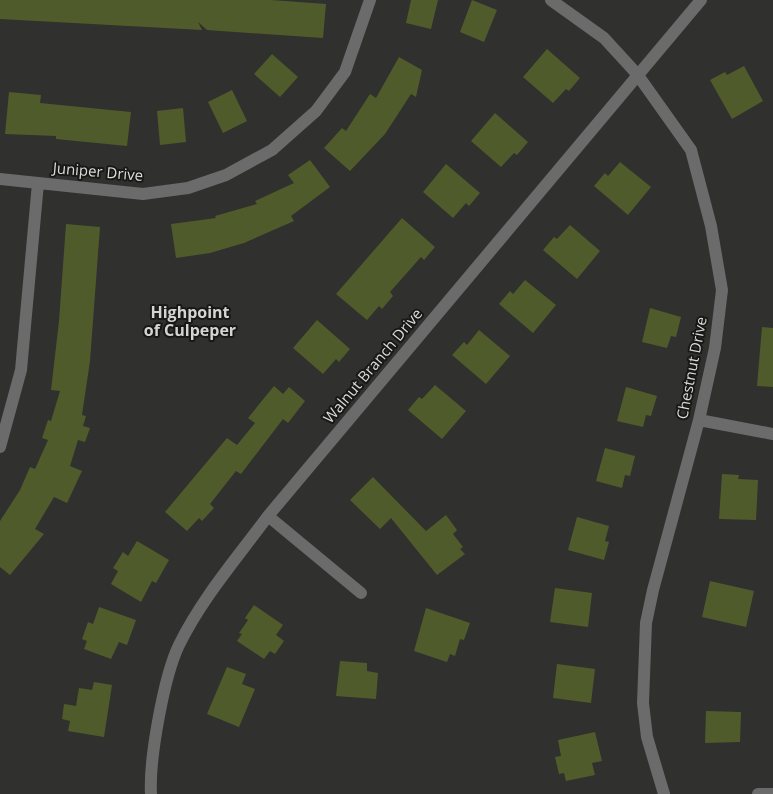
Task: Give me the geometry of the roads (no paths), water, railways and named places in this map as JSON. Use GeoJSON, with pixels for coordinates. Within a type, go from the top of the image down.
{"type":"FeatureCollection","features":[{"type":"Feature","properties":{"kind":"street","name":"Juniper Drive"},"geometry":{"type":"LineString","coordinates":[[0,179],[143,194],[188,188],[226,175],[272,150],[316,111],[345,72],[370,0]]}},
{"type":"Feature","properties":{"kind":"street","name":"Chestnut Drive"},"geometry":{"type":"LineString","coordinates":[[551,0],[604,38],[637,74],[691,150],[711,226],[722,290],[715,348],[699,420],[653,590],[646,624],[643,703],[647,737],[664,794]]}},
{"type":"Feature","properties":{"kind":"street","name":"Walnut Branch Drive"},"geometry":{"type":"LineString","coordinates":[[151,794],[156,733],[179,646],[209,594],[268,516],[701,0]]}},
{"type":"Feature","properties":{"kind":"street"},"geometry":{"type":"LineString","coordinates":[[0,447],[6,409],[21,370],[38,183]]}},
{"type":"Feature","properties":{"kind":"street"},"geometry":{"type":"LineString","coordinates":[[699,420],[773,434]]}},
{"type":"Feature","properties":{"kind":"street"},"geometry":{"type":"LineString","coordinates":[[268,516],[361,593]]}},
{"type":"Feature","properties":{"kind":"street"},"geometry":{"type":"LineString","coordinates":[[758,794],[773,794]]}},
{"type":"Feature","properties":{"kind":"district","name":"Highpoint of Culpeper"},"geometry":{"type":"Point","coordinates":[190,321]}}]}
